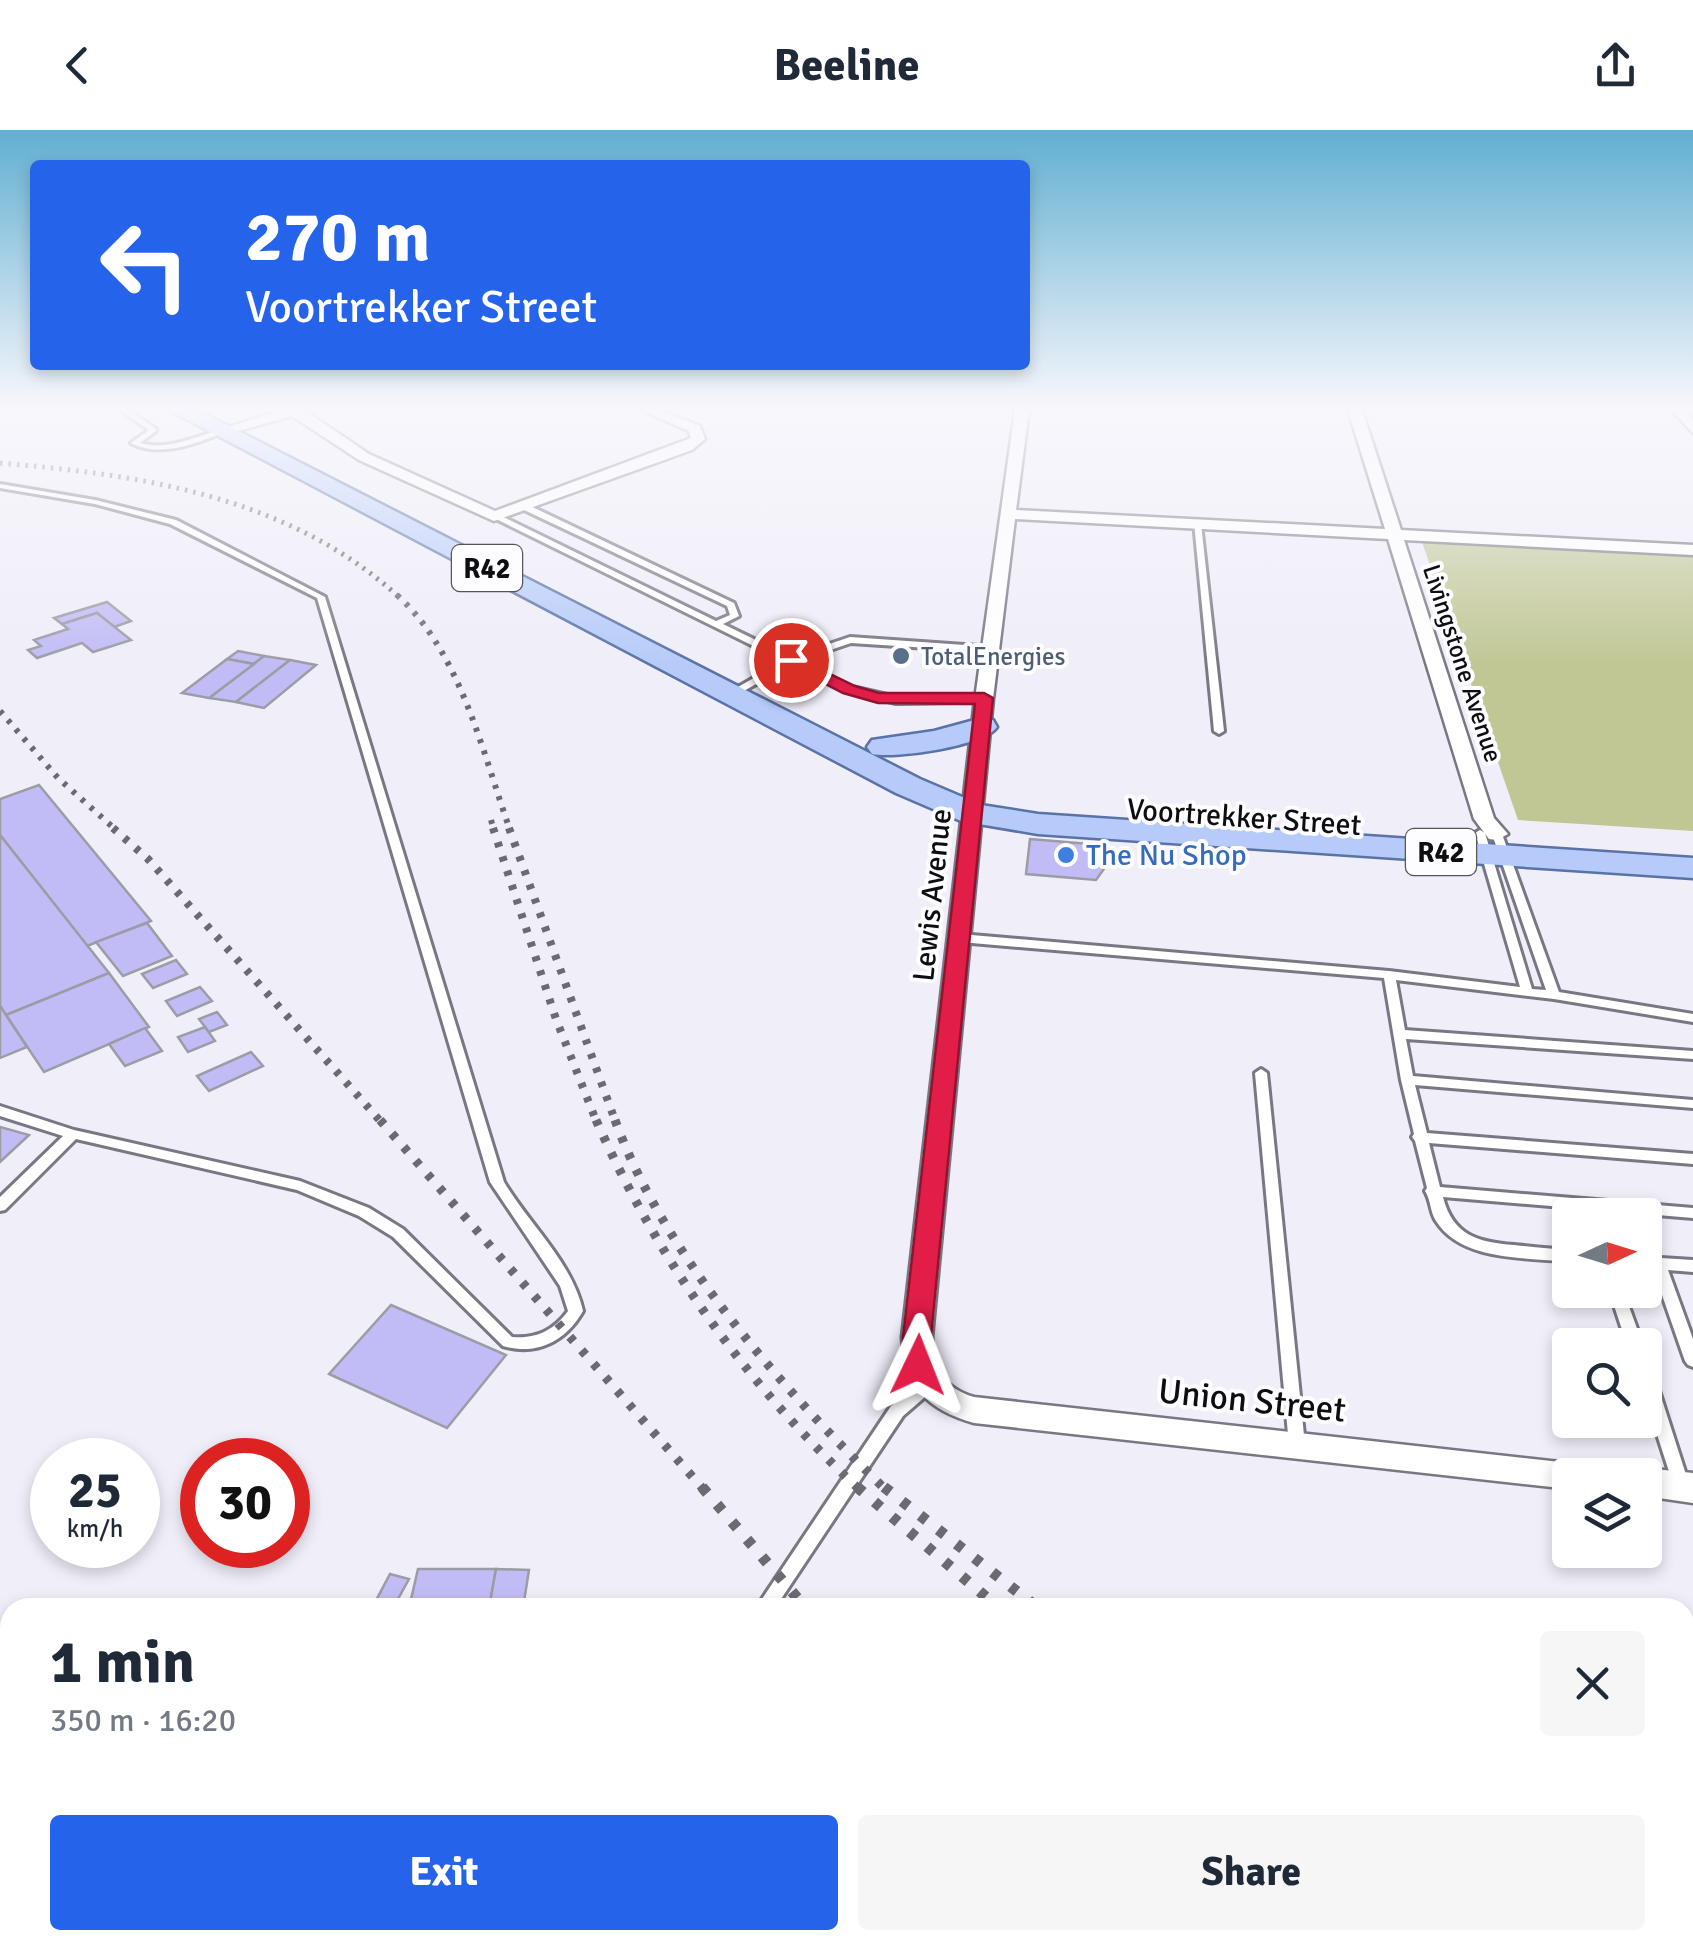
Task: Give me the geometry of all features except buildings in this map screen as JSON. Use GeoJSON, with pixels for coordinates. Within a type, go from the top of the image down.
{"type":"FeatureCollection","features":[{"type":"Feature","properties":{"kind":"main road","name":"R42"},"geometry":{"type":"LineString","coordinates":[[356,495],[457,552],[745,686],[908,786],[975,802]]}},
{"type":"Feature","properties":{"kind":"main road","name":"R42"},"geometry":{"type":"LineString","coordinates":[[407,495],[491,529],[674,636]]}},
{"type":"Feature","properties":{"kind":"main road"},"geometry":{"type":"LineString","coordinates":[[457,552],[491,529]]}},
{"type":"Feature","properties":{"kind":"main road","name":"R42"},"geometry":{"type":"LineString","coordinates":[[724,661],[745,686],[798,699],[975,802]]}},
{"type":"Feature","properties":{"kind":"main road"},"geometry":{"type":"LineString","coordinates":[[883,746],[958,736],[983,713]]}},
{"type":"Feature","properties":{"kind":"main road","name":"Voortrekker Street"},"geometry":{"type":"LineString","coordinates":[[975,802],[1022,823],[1693,846]]}},
{"type":"Feature","properties":{"kind":"main road","name":"Voortrekker Street"},"geometry":{"type":"LineString","coordinates":[[1491,839],[1693,868]]}},
{"type":"Feature","properties":{"kind":"street"},"geometry":{"type":"LineString","coordinates":[[432,495],[491,529],[523,506],[552,495]]}},
{"type":"Feature","properties":{"kind":"street","name":"Lewis Avenue"},"geometry":{"type":"LineString","coordinates":[[927,1385],[918,1365],[917,1337],[1009,495]]}},
{"type":"Feature","properties":{"kind":"street","name":"Livingstone Avenue"},"geometry":{"type":"LineString","coordinates":[[1380,495],[1491,839]]}},
{"type":"Feature","properties":{"kind":"street"},"geometry":{"type":"LineString","coordinates":[[1006,514],[1693,550]]}},
{"type":"Feature","properties":{"kind":"street","name":"Union Street"},"geometry":{"type":"LineString","coordinates":[[927,1385],[940,1397],[974,1410],[1552,1473]]}},
{"type":"Feature","properties":{"kind":"street"},"geometry":{"type":"LineString","coordinates":[[1662,1484],[1687,1487]]}},
{"type":"Feature","properties":{"kind":"lane"},"geometry":{"type":"LineString","coordinates":[[0,1111],[73,1134],[300,1186],[364,1212],[398,1233],[508,1342],[532,1344],[544,1340],[564,1327],[576,1311],[570,1289],[510,1208],[497,1182],[322,597],[173,522],[53,495]]}},
{"type":"Feature","properties":{"kind":"lane"},"geometry":{"type":"LineString","coordinates":[[523,506],[731,604],[735,616],[717,624]]}},
{"type":"Feature","properties":{"kind":"lane"},"geometry":{"type":"LineString","coordinates":[[1198,524],[1219,731]]}},
{"type":"Feature","properties":{"kind":"lane"},"geometry":{"type":"LineString","coordinates":[[491,529],[717,624],[849,689],[878,698],[983,713]]}},
{"type":"Feature","properties":{"kind":"lane"},"geometry":{"type":"LineString","coordinates":[[745,686],[791,660],[850,640],[990,649]]}},
{"type":"Feature","properties":{"kind":"lane","name":"Livingstone Avenue"},"geometry":{"type":"LineString","coordinates":[[1491,839],[1527,992]]}},
{"type":"Feature","properties":{"kind":"lane","name":"Livingstone Avenue"},"geometry":{"type":"LineString","coordinates":[[1491,839],[1554,994]]}},
{"type":"Feature","properties":{"kind":"lane"},"geometry":{"type":"LineString","coordinates":[[960,938],[1389,975],[1554,994],[1693,1018]]}},
{"type":"Feature","properties":{"kind":"lane"},"geometry":{"type":"LineString","coordinates":[[1389,975],[1407,1080],[1440,1217],[1471,1244],[1499,1251],[1552,1255]]}},
{"type":"Feature","properties":{"kind":"lane"},"geometry":{"type":"LineString","coordinates":[[1398,1034],[1693,1056]]}},
{"type":"Feature","properties":{"kind":"lane"},"geometry":{"type":"LineString","coordinates":[[1261,1073],[1297,1445]]}},
{"type":"Feature","properties":{"kind":"lane"},"geometry":{"type":"LineString","coordinates":[[1407,1080],[1693,1104]]}},
{"type":"Feature","properties":{"kind":"lane"},"geometry":{"type":"LineString","coordinates":[[0,1206],[73,1134]]}},
{"type":"Feature","properties":{"kind":"lane"},"geometry":{"type":"LineString","coordinates":[[1420,1137],[1693,1159]]}},
{"type":"Feature","properties":{"kind":"lane"},"geometry":{"type":"LineString","coordinates":[[1432,1191],[1693,1213]]}},
{"type":"Feature","properties":{"kind":"lane"},"geometry":{"type":"LineString","coordinates":[[1662,1264],[1693,1266]]}},
{"type":"Feature","properties":{"kind":"lane"},"geometry":{"type":"LineString","coordinates":[[1662,1288],[1693,1362]]}},
{"type":"Feature","properties":{"kind":"lane"},"geometry":{"type":"LineString","coordinates":[[772,1598],[898,1411],[927,1385]]}},
{"type":"Feature","properties":{"kind":"lane"},"geometry":{"type":"LineString","coordinates":[[1662,1419],[1687,1487]]}},
{"type":"Feature","properties":{"kind":"green space"},"geometry":{"type":"Polygon","coordinates":[[[1422,542],[1693,555],[1693,831],[1518,820],[1422,542]]]}},
{"type":"Feature","properties":{"kind":"railway"},"geometry":{"type":"LineString","coordinates":[[204,495],[262,514],[310,536],[356,563],[398,597]]}},
{"type":"Feature","properties":{"kind":"railway"},"geometry":{"type":"LineString","coordinates":[[398,597],[438,645],[453,674],[479,736],[510,830]]}},
{"type":"Feature","properties":{"kind":"railway"},"geometry":{"type":"LineString","coordinates":[[0,711],[58,778],[116,830]]}},
{"type":"Feature","properties":{"kind":"railway"},"geometry":{"type":"LineString","coordinates":[[491,820],[494,830]]}},
{"type":"Feature","properties":{"kind":"railway"},"geometry":{"type":"LineString","coordinates":[[113,828],[148,859],[382,1123]]}},
{"type":"Feature","properties":{"kind":"railway"},"geometry":{"type":"LineString","coordinates":[[493,828],[556,1019],[597,1123]]}},
{"type":"Feature","properties":{"kind":"railway"},"geometry":{"type":"LineString","coordinates":[[509,828],[616,1123]]}},
{"type":"Feature","properties":{"kind":"railway"},"geometry":{"type":"LineString","coordinates":[[380,1120],[704,1490]]}},
{"type":"Feature","properties":{"kind":"railway"},"geometry":{"type":"LineString","coordinates":[[596,1120],[648,1223],[709,1318],[780,1407],[857,1487]]}},
{"type":"Feature","properties":{"kind":"railway"},"geometry":{"type":"LineString","coordinates":[[615,1120],[637,1171],[695,1271],[768,1365],[886,1490]]}},
{"type":"Feature","properties":{"kind":"railway"},"geometry":{"type":"LineString","coordinates":[[702,1487],[797,1598]]}},
{"type":"Feature","properties":{"kind":"railway"},"geometry":{"type":"LineString","coordinates":[[857,1487],[987,1598]]}},
{"type":"Feature","properties":{"kind":"railway"},"geometry":{"type":"LineString","coordinates":[[857,1487],[860,1490]]}},
{"type":"Feature","properties":{"kind":"railway"},"geometry":{"type":"LineString","coordinates":[[884,1487],[1025,1598]]}},
{"type":"Feature","properties":{"kind":"place","name":"TotalEnergies"},"geometry":{"type":"Point","coordinates":[901,656]}},
{"type":"Feature","properties":{"kind":"place","name":"The Nu Shop"},"geometry":{"type":"Point","coordinates":[1066,855]}},
{"type":"Feature","properties":{"kind":"route"},"geometry":{"type":"LineString","coordinates":[[791,660],[849,689],[878,698],[984,698],[917,1337],[918,1365]]}}]}
